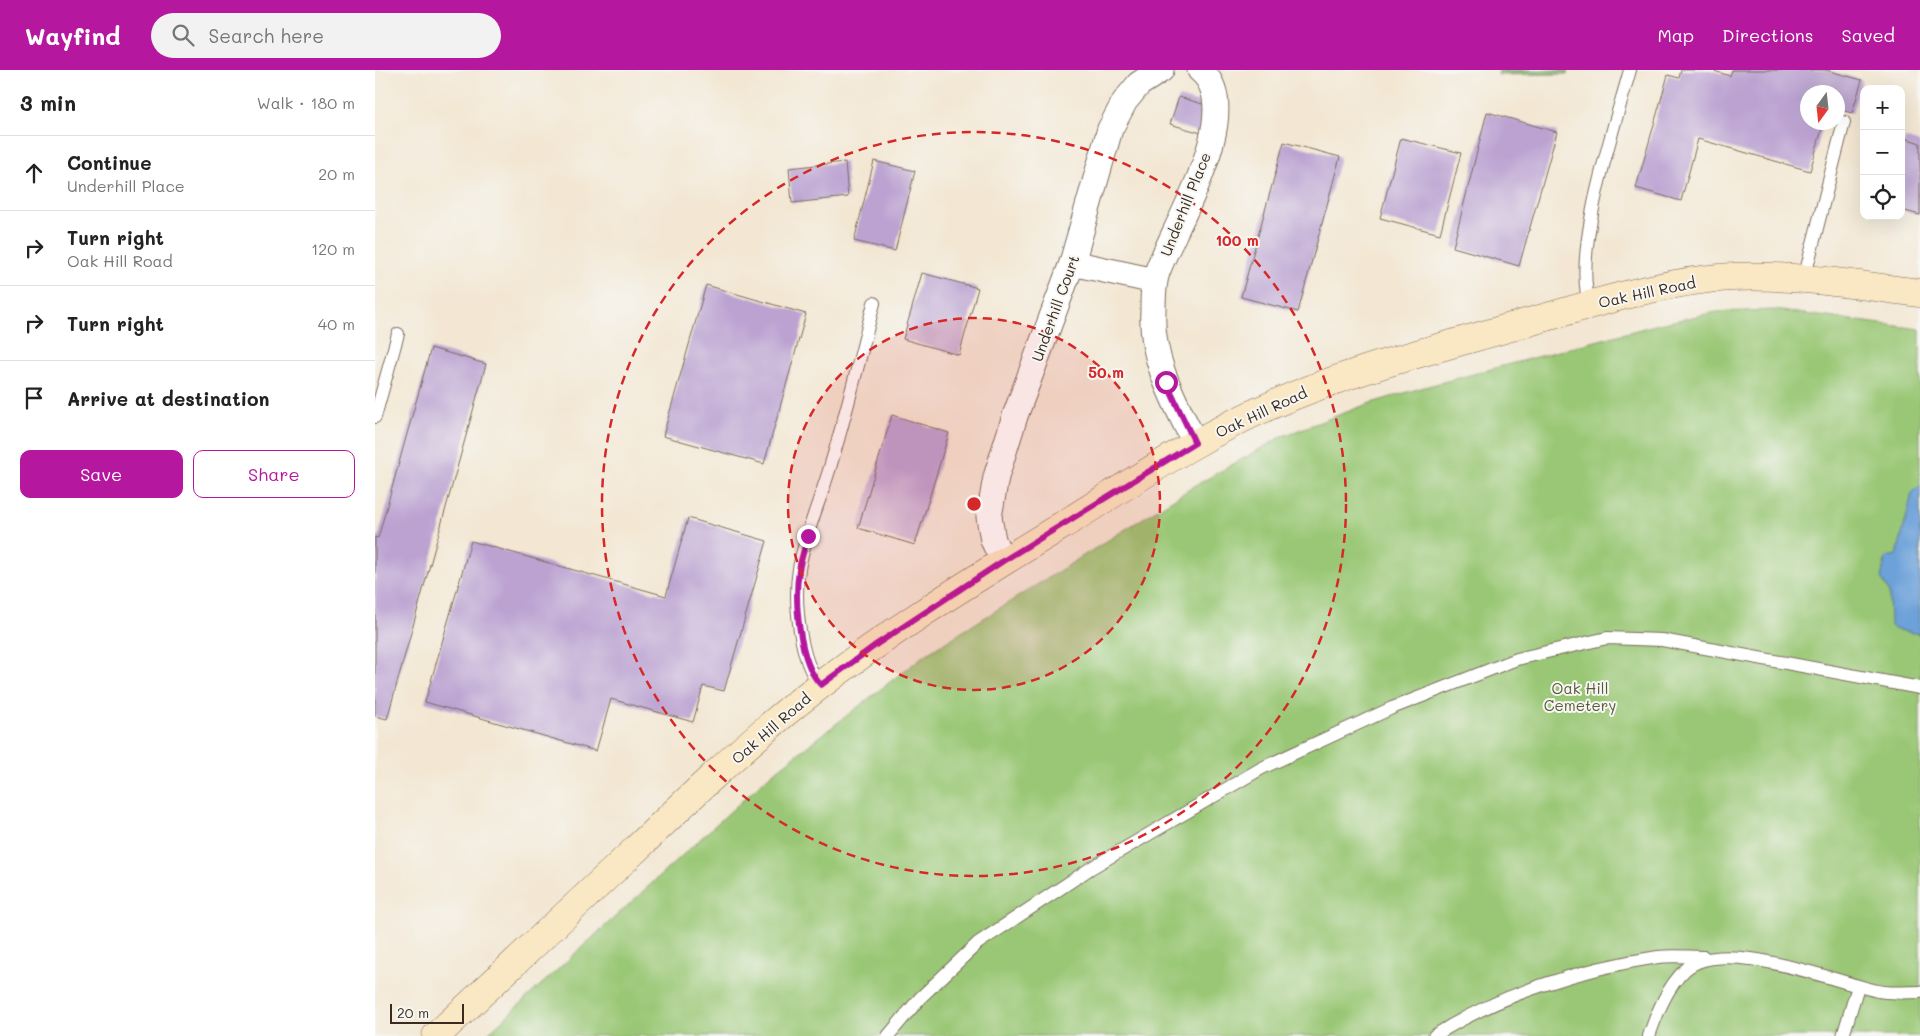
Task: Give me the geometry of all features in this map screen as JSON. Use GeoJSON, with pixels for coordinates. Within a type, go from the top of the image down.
{"type":"FeatureCollection","features":[{"type":"Feature","properties":{"kind":"main road","name":"Oak Hill Road"},"geometry":{"type":"LineString","coordinates":[[436,1036],[679,808],[784,714],[821,685],[877,644],[1003,561],[1195,443],[1270,405],[1334,379],[1590,305],[1689,281],[1729,277],[1804,279],[1920,293]]}},
{"type":"Feature","properties":{"kind":"street","name":"Underhill Court"},"geometry":{"type":"LineString","coordinates":[[1003,561],[993,540],[989,517],[990,501],[1015,416],[1072,263],[1110,129],[1130,95],[1139,84],[1161,70]]}},
{"type":"Feature","properties":{"kind":"street","name":"Underhill Place"},"geometry":{"type":"LineString","coordinates":[[1195,443],[1166,382],[1153,331],[1157,272],[1197,184],[1214,133],[1215,94],[1211,81],[1200,70]]}},
{"type":"Feature","properties":{"kind":"street"},"geometry":{"type":"LineString","coordinates":[[1072,263],[1155,281]]}},
{"type":"Feature","properties":{"kind":"lane"},"geometry":{"type":"LineString","coordinates":[[1590,305],[1585,270],[1589,225],[1630,70]]}},
{"type":"Feature","properties":{"kind":"lane"},"geometry":{"type":"LineString","coordinates":[[1804,279],[1842,130]]}},
{"type":"Feature","properties":{"kind":"lane"},"geometry":{"type":"LineString","coordinates":[[821,685],[809,668],[804,648],[797,603],[799,570],[832,463],[874,303]]}},
{"type":"Feature","properties":{"kind":"lane"},"geometry":{"type":"LineString","coordinates":[[375,417],[398,334]]}},
{"type":"Feature","properties":{"kind":"lane"},"geometry":{"type":"LineString","coordinates":[[888,1036],[920,998],[978,943],[1091,868],[1262,768],[1392,708],[1517,659],[1607,638],[1662,640],[1920,688]]}},
{"type":"Feature","properties":{"kind":"lane"},"geometry":{"type":"LineString","coordinates":[[1434,1036],[1455,1022],[1527,990],[1583,974],[1660,957],[1752,958],[1880,992],[1920,992]]}},
{"type":"Feature","properties":{"kind":"lane"},"geometry":{"type":"LineString","coordinates":[[1649,1036],[1667,993],[1685,969],[1707,957]]}},
{"type":"Feature","properties":{"kind":"lane"},"geometry":{"type":"LineString","coordinates":[[1843,1036],[1858,986]]}},
{"type":"Feature","properties":{"kind":"green space"},"geometry":{"type":"Polygon","coordinates":[[[1499,70],[1569,70],[1568,74],[1498,75],[1499,70]]]}},
{"type":"Feature","properties":{"kind":"green space","name":"Oak Hill Cemetery"},"geometry":{"type":"Polygon","coordinates":[[[1774,310],[1920,329],[1920,1036],[485,1036],[768,777],[922,657],[1196,485],[1283,436],[1368,404],[1659,324],[1716,312],[1774,310]]]}},
{"type":"Feature","properties":{"kind":"water"},"geometry":{"type":"Polygon","coordinates":[[[1920,485],[1920,634],[1898,630],[1890,625],[1889,592],[1881,578],[1886,557],[1897,555],[1912,493],[1920,485]]]}},
{"type":"Feature","properties":{"kind":"building"},"geometry":{"type":"Polygon","coordinates":[[[1681,70],[1711,70],[1730,76],[1732,70],[1826,70],[1862,80],[1852,113],[1845,111],[1845,85],[1800,85],[1800,130],[1822,130],[1810,171],[1698,139],[1681,201],[1636,188],[1668,75],[1679,78],[1681,70]]]}},
{"type":"Feature","properties":{"kind":"building"},"geometry":{"type":"Polygon","coordinates":[[[1179,97],[1209,106],[1201,133],[1170,124],[1179,97]]]}},
{"type":"Feature","properties":{"kind":"building"},"geometry":{"type":"Polygon","coordinates":[[[1487,112],[1557,132],[1519,266],[1453,247],[1487,112]]]}},
{"type":"Feature","properties":{"kind":"building"},"geometry":{"type":"Polygon","coordinates":[[[1401,138],[1461,153],[1440,234],[1380,218],[1401,138]]]}},
{"type":"Feature","properties":{"kind":"building"},"geometry":{"type":"Polygon","coordinates":[[[1905,138],[1920,143],[1920,215],[1905,211],[1905,138]]]}},
{"type":"Feature","properties":{"kind":"building"},"geometry":{"type":"Polygon","coordinates":[[[1284,142],[1340,157],[1298,312],[1241,297],[1284,142]]]}},
{"type":"Feature","properties":{"kind":"building"},"geometry":{"type":"Polygon","coordinates":[[[874,161],[915,171],[895,251],[854,241],[874,161]]]}},
{"type":"Feature","properties":{"kind":"building"},"geometry":{"type":"Polygon","coordinates":[[[845,162],[848,197],[792,203],[789,168],[845,162]]]}},
{"type":"Feature","properties":{"kind":"building"},"geometry":{"type":"Polygon","coordinates":[[[922,273],[978,288],[959,355],[903,339],[922,273]]]}},
{"type":"Feature","properties":{"kind":"building"},"geometry":{"type":"Polygon","coordinates":[[[706,285],[806,314],[764,464],[663,436],[706,285]]]}},
{"type":"Feature","properties":{"kind":"building"},"geometry":{"type":"Polygon","coordinates":[[[431,348],[486,364],[387,719],[375,716],[375,537],[378,538],[431,348]]]}},
{"type":"Feature","properties":{"kind":"building"},"geometry":{"type":"Polygon","coordinates":[[[892,415],[949,433],[915,545],[858,528],[892,415]]]}},
{"type":"Feature","properties":{"kind":"building"},"geometry":{"type":"Polygon","coordinates":[[[688,518],[767,541],[724,691],[703,686],[693,722],[611,699],[596,751],[425,702],[471,541],[666,596],[688,518]]]}},
{"type":"Feature","properties":{"kind":"route"},"geometry":{"type":"LineString","coordinates":[[808,536],[799,570],[797,603],[809,668],[815,680],[821,685],[877,644],[1003,561],[1195,443],[1166,382]]}}]}
